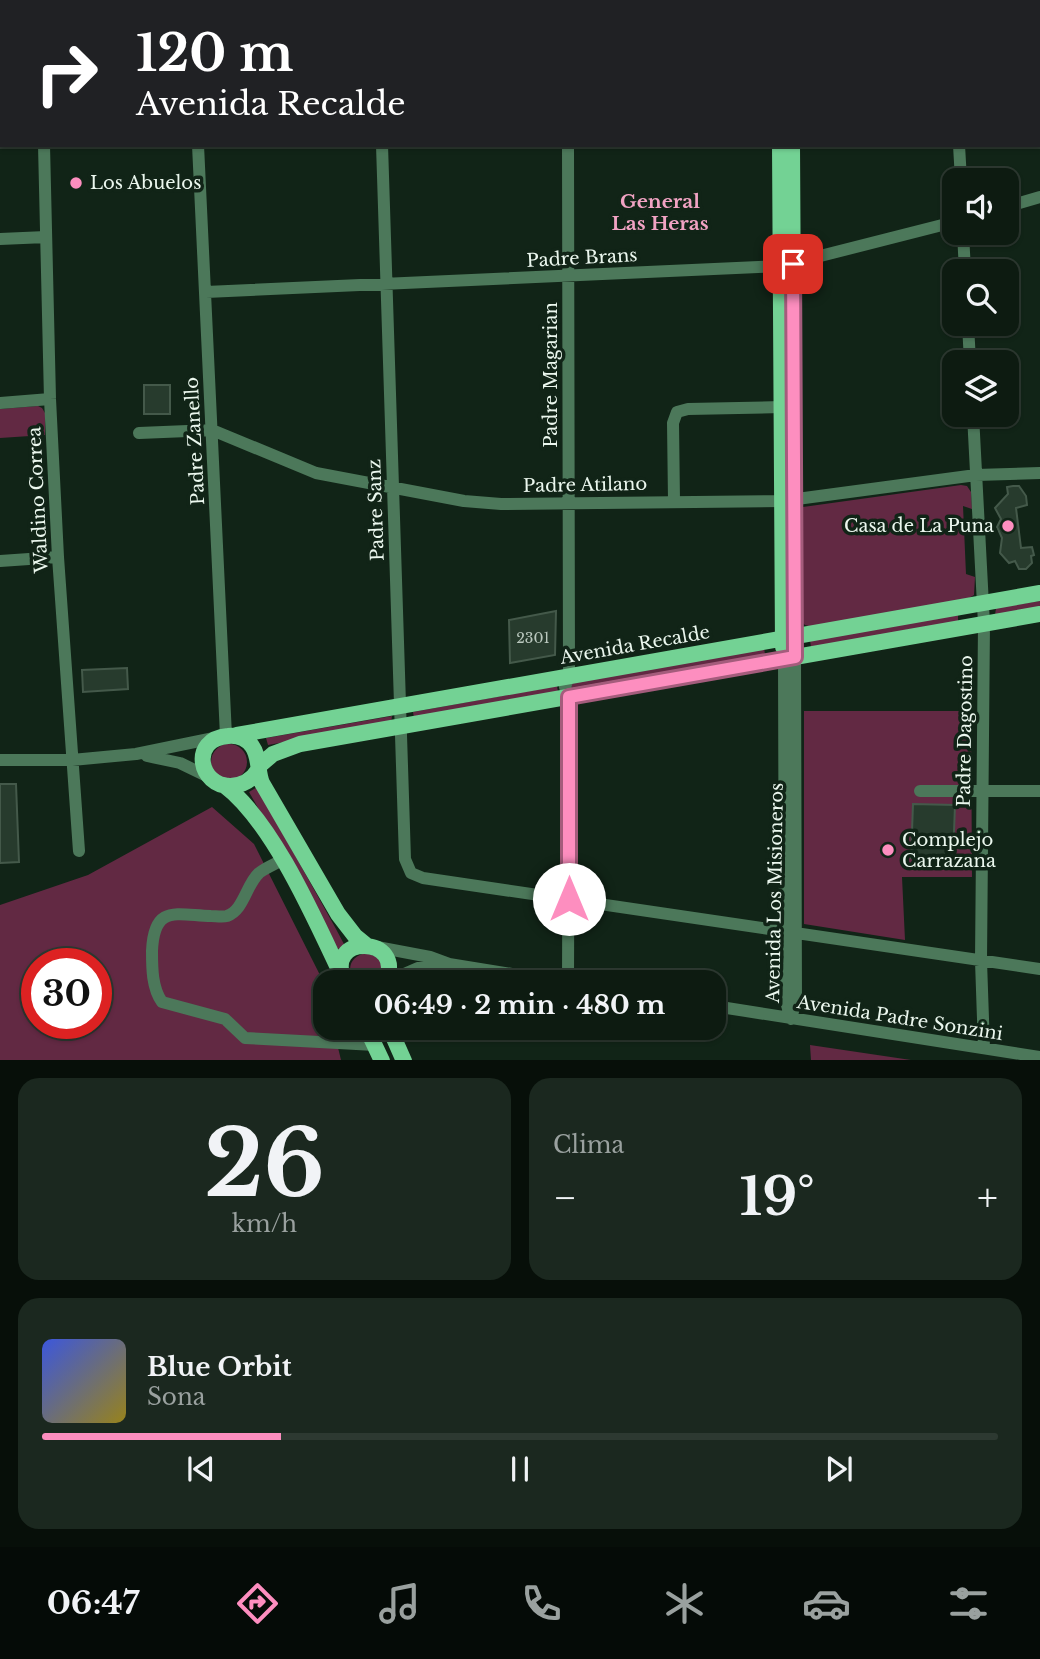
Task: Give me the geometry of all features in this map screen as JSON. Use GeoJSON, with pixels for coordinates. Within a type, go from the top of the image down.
{"type":"FeatureCollection","features":[{"type":"Feature","properties":{"kind":"main road","name":"Avenida Los Misioneros"},"geometry":{"type":"LineString","coordinates":[[780,147],[787,265],[789,658]]}},
{"type":"Feature","properties":{"kind":"main road","name":"Avenida Los Misioneros"},"geometry":{"type":"LineString","coordinates":[[788,501],[782,407],[792,147]]}},
{"type":"Feature","properties":{"kind":"main road","name":"Avenida Recalde"},"geometry":{"type":"LineString","coordinates":[[226,736],[1040,593]]}},
{"type":"Feature","properties":{"kind":"main road"},"geometry":{"type":"LineString","coordinates":[[224,785],[243,784],[251,779],[273,754],[300,744],[1040,614]]}},
{"type":"Feature","properties":{"kind":"main road"},"geometry":{"type":"LineString","coordinates":[[340,970],[282,860],[252,813],[224,785],[209,777],[202,762],[202,754],[208,744],[226,736],[251,745],[262,783],[338,914],[355,936],[380,950],[389,970]]}},
{"type":"Feature","properties":{"kind":"main road"},"geometry":{"type":"LineString","coordinates":[[343,970],[344,956],[350,950],[370,945]]}},
{"type":"Feature","properties":{"kind":"main road"},"geometry":{"type":"LineString","coordinates":[[372,1040],[382,1060]]}},
{"type":"Feature","properties":{"kind":"main road"},"geometry":{"type":"LineString","coordinates":[[395,1040],[404,1060]]}},
{"type":"Feature","properties":{"kind":"street","name":"Waldino Correa"},"geometry":{"type":"LineString","coordinates":[[44,147],[50,398],[58,557],[79,852]]}},
{"type":"Feature","properties":{"kind":"street","name":"Padre Zanello"},"geometry":{"type":"LineString","coordinates":[[198,147],[226,736]]}},
{"type":"Feature","properties":{"kind":"street","name":"Padre Sanz"},"geometry":{"type":"LineString","coordinates":[[382,147],[405,859],[411,873],[424,878],[569,899]]}},
{"type":"Feature","properties":{"kind":"street","name":"Padre Magarian"},"geometry":{"type":"LineString","coordinates":[[568,147],[569,676],[565,687],[569,697],[568,970]]}},
{"type":"Feature","properties":{"kind":"street"},"geometry":{"type":"LineString","coordinates":[[959,147],[960,168]]}},
{"type":"Feature","properties":{"kind":"street"},"geometry":{"type":"LineString","coordinates":[[1019,203],[1040,197]]}},
{"type":"Feature","properties":{"kind":"street","name":"Padre Brans"},"geometry":{"type":"LineString","coordinates":[[205,292],[787,265],[942,225]]}},
{"type":"Feature","properties":{"kind":"street"},"geometry":{"type":"LineString","coordinates":[[0,229],[7,238],[46,237]]}},
{"type":"Feature","properties":{"kind":"street"},"geometry":{"type":"LineString","coordinates":[[0,403],[50,398]]}},
{"type":"Feature","properties":{"kind":"street"},"geometry":{"type":"LineString","coordinates":[[674,501],[673,423],[677,412],[688,409],[782,407]]}},
{"type":"Feature","properties":{"kind":"street","name":"Padre Dagostino"},"geometry":{"type":"LineString","coordinates":[[974,427],[984,603],[981,961],[984,1048]]}},
{"type":"Feature","properties":{"kind":"street","name":"Padre Atilano"},"geometry":{"type":"LineString","coordinates":[[139,433],[212,430],[316,473],[476,502],[788,501],[976,475],[1040,474]]}},
{"type":"Feature","properties":{"kind":"street"},"geometry":{"type":"LineString","coordinates":[[0,561],[58,557]]}},
{"type":"Feature","properties":{"kind":"street","name":"Avenida Los Misioneros"},"geometry":{"type":"LineString","coordinates":[[789,658],[790,933],[796,1000],[791,1019]]}},
{"type":"Feature","properties":{"kind":"street","name":"Avenida Recalde"},"geometry":{"type":"LineString","coordinates":[[0,760],[72,760],[136,754],[226,736]]}},
{"type":"Feature","properties":{"kind":"street","name":"Avenida Recalde"},"geometry":{"type":"LineString","coordinates":[[136,754],[163,757],[209,777]]}},
{"type":"Feature","properties":{"kind":"street"},"geometry":{"type":"LineString","coordinates":[[920,792],[1040,791]]}},
{"type":"Feature","properties":{"kind":"street"},"geometry":{"type":"LineString","coordinates":[[282,860],[260,872],[250,884],[238,908],[227,916],[170,913],[160,920],[153,931],[152,968],[157,995],[162,1002],[225,1019],[245,1038],[375,1045]]}},
{"type":"Feature","properties":{"kind":"street"},"geometry":{"type":"LineString","coordinates":[[569,899],[1040,970]]}},
{"type":"Feature","properties":{"kind":"street"},"geometry":{"type":"LineString","coordinates":[[370,945],[487,970]]}},
{"type":"Feature","properties":{"kind":"street"},"geometry":{"type":"LineString","coordinates":[[413,970],[449,964]]}},
{"type":"Feature","properties":{"kind":"street","name":"Avenida Padre Sonzini"},"geometry":{"type":"LineString","coordinates":[[726,1008],[1040,1057]]}},
{"type":"Feature","properties":{"kind":"shaded area"},"geometry":{"type":"Polygon","coordinates":[[[38,406],[45,413],[45,435],[0,438],[0,409],[38,406]]]}},
{"type":"Feature","properties":{"kind":"shaded area"},"geometry":{"type":"Polygon","coordinates":[[[967,486],[971,492],[972,509],[963,506],[966,574],[975,577],[974,595],[812,627],[800,620],[799,513],[803,507],[967,486]]]}},
{"type":"Feature","properties":{"kind":"shaded area"},"geometry":{"type":"Polygon","coordinates":[[[1040,601],[1040,607],[995,615],[996,608],[1040,601]]]}},
{"type":"Feature","properties":{"kind":"shaded area"},"geometry":{"type":"Polygon","coordinates":[[[958,615],[958,622],[811,647],[810,640],[958,615]]]}},
{"type":"Feature","properties":{"kind":"shaded area"},"geometry":{"type":"Polygon","coordinates":[[[764,647],[765,655],[570,689],[572,683],[764,647]]]}},
{"type":"Feature","properties":{"kind":"shaded area"},"geometry":{"type":"Polygon","coordinates":[[[557,686],[558,692],[414,718],[413,712],[557,686]]]}},
{"type":"Feature","properties":{"kind":"shaded area","name":"Complejo Carrazana"},"geometry":{"type":"Polygon","coordinates":[[[804,711],[971,711],[972,877],[902,877],[905,940],[804,924],[804,711]]]}},
{"type":"Feature","properties":{"kind":"shaded area"},"geometry":{"type":"Polygon","coordinates":[[[392,716],[391,723],[268,745],[266,738],[392,716]]]}},
{"type":"Feature","properties":{"kind":"shaded area"},"geometry":{"type":"Polygon","coordinates":[[[229,744],[242,749],[247,762],[242,775],[229,780],[216,775],[211,762],[216,749],[229,744]]]}},
{"type":"Feature","properties":{"kind":"shaded area"},"geometry":{"type":"Polygon","coordinates":[[[257,787],[345,946],[338,949],[249,792],[257,787]]]}},
{"type":"Feature","properties":{"kind":"shaded area"},"geometry":{"type":"Polygon","coordinates":[[[212,807],[254,844],[317,970],[313,970],[313,1040],[336,1040],[341,1060],[0,1060],[0,905],[88,875],[212,807]]]}},
{"type":"Feature","properties":{"kind":"shaded area"},"geometry":{"type":"Polygon","coordinates":[[[361,954],[377,957],[383,966],[382,970],[350,970],[351,963],[361,954]]]}},
{"type":"Feature","properties":{"kind":"shaded area"},"geometry":{"type":"Polygon","coordinates":[[[810,1045],[911,1060],[811,1060],[810,1045]]]}},
{"type":"Feature","properties":{"kind":"building"},"geometry":{"type":"Polygon","coordinates":[[[144,385],[170,385],[170,414],[144,414],[144,385]]]}},
{"type":"Feature","properties":{"kind":"building","name":"Casa de La Puna"},"geometry":{"type":"Polygon","coordinates":[[[1019,486],[1026,496],[1027,505],[1016,508],[1021,548],[1032,547],[1034,555],[1031,556],[1032,563],[1026,569],[1019,569],[1015,561],[1009,563],[1000,553],[1002,538],[997,527],[1001,519],[995,508],[1008,494],[1007,487],[1019,486]]]}},
{"type":"Feature","properties":{"kind":"building"},"geometry":{"type":"Polygon","coordinates":[[[556,611],[555,655],[510,663],[509,620],[556,611]]]}},
{"type":"Feature","properties":{"kind":"building"},"geometry":{"type":"Polygon","coordinates":[[[127,668],[128,689],[83,692],[82,670],[127,668]]]}},
{"type":"Feature","properties":{"kind":"building"},"geometry":{"type":"Polygon","coordinates":[[[0,784],[16,784],[19,862],[0,863],[0,784]]]}},
{"type":"Feature","properties":{"kind":"building"},"geometry":{"type":"Polygon","coordinates":[[[913,804],[955,805],[953,859],[911,858],[913,804]]]}},
{"type":"Feature","properties":{"kind":"place","name":"Los Abuelos"},"geometry":{"type":"Point","coordinates":[76,183]}},
{"type":"Feature","properties":{"kind":"place","name":"Casa de La Puna"},"geometry":{"type":"Point","coordinates":[1008,526]}},
{"type":"Feature","properties":{"kind":"place","name":"Complejo Carrazana"},"geometry":{"type":"Point","coordinates":[888,850]}},
{"type":"Feature","properties":{"kind":"district","name":"General Las Heras"},"geometry":{"type":"Point","coordinates":[660,212]}},
{"type":"Feature","properties":{"kind":"route"},"geometry":{"type":"LineString","coordinates":[[569,899],[569,697],[795,657],[793,264]]}}]}
